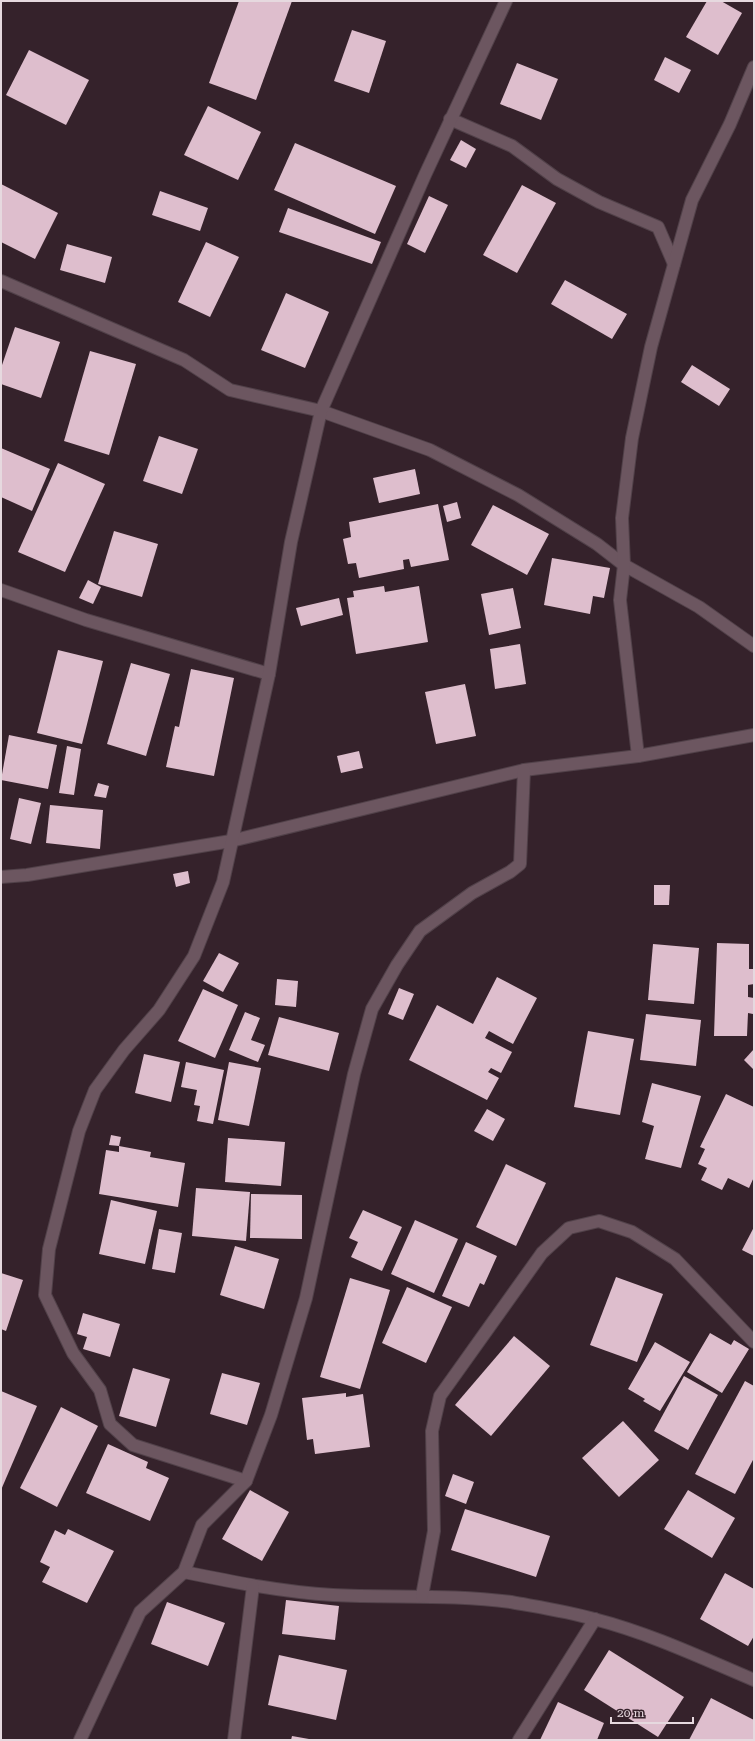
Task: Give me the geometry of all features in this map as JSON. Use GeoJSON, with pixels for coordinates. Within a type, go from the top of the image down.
{"type":"FeatureCollection","features":[{"type":"Feature","properties":{"kind":"street"},"geometry":{"type":"LineString","coordinates":[[246,1481],[133,1445],[110,1424],[100,1390],[73,1352],[45,1295],[49,1249],[59,1205],[79,1132],[95,1090],[124,1050],[159,1010],[194,956],[223,882],[269,674],[291,542],[321,411],[450,119],[506,1]]}},
{"type":"Feature","properties":{"kind":"street"},"geometry":{"type":"LineString","coordinates":[[638,756],[620,600],[624,565],[622,518],[632,438],[651,347],[692,200],[730,124],[754,67]]}},
{"type":"Feature","properties":{"kind":"street"},"geometry":{"type":"LineString","coordinates":[[450,119],[512,146],[557,179],[599,202],[658,227],[674,264]]}},
{"type":"Feature","properties":{"kind":"street"},"geometry":{"type":"LineString","coordinates":[[1,281],[184,360],[230,390],[321,411],[430,450],[512,492],[596,544],[624,565],[699,607],[754,646]]}},
{"type":"Feature","properties":{"kind":"street"},"geometry":{"type":"LineString","coordinates":[[1,590],[93,622],[269,674]]}},
{"type":"Feature","properties":{"kind":"street"},"geometry":{"type":"LineString","coordinates":[[1,877],[28,875],[231,841],[524,770],[638,756],[754,735]]}},
{"type":"Feature","properties":{"kind":"street"},"geometry":{"type":"LineString","coordinates":[[80,1740],[140,1612],[184,1572],[202,1525],[246,1481],[271,1415],[306,1298],[354,1074],[372,1009],[398,964],[420,931],[472,893],[510,872],[520,864],[524,770]]}},
{"type":"Feature","properties":{"kind":"street"},"geometry":{"type":"LineString","coordinates":[[422,1596],[434,1531],[432,1431],[440,1396],[542,1253],[569,1228],[599,1221],[632,1232],[675,1259],[754,1342]]}},
{"type":"Feature","properties":{"kind":"street"},"geometry":{"type":"LineString","coordinates":[[184,1572],[253,1586],[332,1594],[422,1596],[509,1602],[595,1619],[663,1642],[754,1680]]}},
{"type":"Feature","properties":{"kind":"street"},"geometry":{"type":"LineString","coordinates":[[234,1740],[253,1586]]}},
{"type":"Feature","properties":{"kind":"street"},"geometry":{"type":"LineString","coordinates":[[519,1740],[595,1619]]}},
{"type":"Feature","properties":{"kind":"building"},"geometry":{"type":"Polygon","coordinates":[[[239,1],[292,1],[256,100],[209,83],[239,1]]]}},
{"type":"Feature","properties":{"kind":"building"},"geometry":{"type":"Polygon","coordinates":[[[707,1],[721,1],[742,13],[718,55],[686,37],[707,1]]]}},
{"type":"Feature","properties":{"kind":"building"},"geometry":{"type":"Polygon","coordinates":[[[352,30],[386,41],[369,93],[334,81],[352,30]]]}},
{"type":"Feature","properties":{"kind":"building"},"geometry":{"type":"Polygon","coordinates":[[[29,50],[89,80],[66,125],[6,95],[29,50]]]}},
{"type":"Feature","properties":{"kind":"building"},"geometry":{"type":"Polygon","coordinates":[[[665,57],[691,70],[679,93],[654,80],[665,57]]]}},
{"type":"Feature","properties":{"kind":"building"},"geometry":{"type":"Polygon","coordinates":[[[517,63],[558,79],[541,120],[500,104],[517,63]]]}},
{"type":"Feature","properties":{"kind":"building"},"geometry":{"type":"Polygon","coordinates":[[[208,106],[261,132],[238,180],[184,155],[208,106]]]}},
{"type":"Feature","properties":{"kind":"building"},"geometry":{"type":"Polygon","coordinates":[[[461,140],[476,149],[466,168],[450,160],[461,140]]]}},
{"type":"Feature","properties":{"kind":"building"},"geometry":{"type":"Polygon","coordinates":[[[295,143],[396,186],[375,234],[274,190],[295,143]]]}},
{"type":"Feature","properties":{"kind":"building"},"geometry":{"type":"Polygon","coordinates":[[[1,184],[58,213],[35,259],[1,242],[1,184]]]}},
{"type":"Feature","properties":{"kind":"building"},"geometry":{"type":"Polygon","coordinates":[[[522,185],[556,203],[517,273],[483,255],[522,185]]]}},
{"type":"Feature","properties":{"kind":"building"},"geometry":{"type":"Polygon","coordinates":[[[160,191],[208,208],[200,231],[152,215],[160,191]]]}},
{"type":"Feature","properties":{"kind":"building"},"geometry":{"type":"Polygon","coordinates":[[[429,196],[448,205],[425,253],[407,244],[429,196]]]}},
{"type":"Feature","properties":{"kind":"building"},"geometry":{"type":"Polygon","coordinates":[[[288,208],[381,242],[372,264],[279,232],[288,208]]]}},
{"type":"Feature","properties":{"kind":"building"},"geometry":{"type":"Polygon","coordinates":[[[206,242],[239,257],[210,317],[178,302],[206,242]]]}},
{"type":"Feature","properties":{"kind":"building"},"geometry":{"type":"Polygon","coordinates":[[[67,244],[112,257],[105,283],[60,270],[67,244]]]}},
{"type":"Feature","properties":{"kind":"building"},"geometry":{"type":"Polygon","coordinates":[[[565,280],[627,314],[612,339],[551,304],[565,280]]]}},
{"type":"Feature","properties":{"kind":"building"},"geometry":{"type":"Polygon","coordinates":[[[286,293],[329,312],[305,368],[261,350],[286,293]]]}},
{"type":"Feature","properties":{"kind":"building"},"geometry":{"type":"Polygon","coordinates":[[[15,327],[60,342],[41,398],[1,384],[1,368],[15,327]]]}},
{"type":"Feature","properties":{"kind":"building"},"geometry":{"type":"Polygon","coordinates":[[[90,351],[136,364],[109,455],[64,441],[90,351]]]}},
{"type":"Feature","properties":{"kind":"building"},"geometry":{"type":"Polygon","coordinates":[[[692,365],[730,389],[719,406],[681,382],[692,365]]]}},
{"type":"Feature","properties":{"kind":"building"},"geometry":{"type":"Polygon","coordinates":[[[159,436],[198,449],[182,494],[143,481],[159,436]]]}},
{"type":"Feature","properties":{"kind":"building"},"geometry":{"type":"Polygon","coordinates":[[[1,448],[50,469],[32,511],[1,497],[1,448]]]}},
{"type":"Feature","properties":{"kind":"building"},"geometry":{"type":"Polygon","coordinates":[[[58,463],[105,484],[65,572],[18,552],[58,463]]]}},
{"type":"Feature","properties":{"kind":"building"},"geometry":{"type":"Polygon","coordinates":[[[415,469],[420,494],[379,503],[373,478],[415,469]]]}},
{"type":"Feature","properties":{"kind":"building"},"geometry":{"type":"Polygon","coordinates":[[[457,502],[461,518],[447,522],[443,506],[457,502]]]}},
{"type":"Feature","properties":{"kind":"building"},"geometry":{"type":"Polygon","coordinates":[[[438,504],[449,560],[411,567],[409,559],[403,560],[404,569],[359,578],[356,563],[348,564],[343,539],[351,537],[349,522],[438,504]]]}},
{"type":"Feature","properties":{"kind":"building"},"geometry":{"type":"Polygon","coordinates":[[[493,505],[549,534],[527,575],[471,545],[493,505]]]}},
{"type":"Feature","properties":{"kind":"building"},"geometry":{"type":"Polygon","coordinates":[[[114,531],[158,544],[142,597],[98,584],[114,531]]]}},
{"type":"Feature","properties":{"kind":"building"},"geometry":{"type":"Polygon","coordinates":[[[552,558],[610,568],[604,598],[593,596],[590,614],[544,605],[552,558]]]}},
{"type":"Feature","properties":{"kind":"building"},"geometry":{"type":"Polygon","coordinates":[[[88,580],[101,587],[93,604],[79,598],[88,580]]]}},
{"type":"Feature","properties":{"kind":"building"},"geometry":{"type":"Polygon","coordinates":[[[384,586],[385,592],[419,586],[428,642],[356,654],[347,598],[354,597],[353,591],[384,586]]]}},
{"type":"Feature","properties":{"kind":"building"},"geometry":{"type":"Polygon","coordinates":[[[513,588],[521,628],[489,635],[481,594],[513,588]]]}},
{"type":"Feature","properties":{"kind":"building"},"geometry":{"type":"Polygon","coordinates":[[[339,598],[343,615],[301,626],[296,608],[339,598]]]}},
{"type":"Feature","properties":{"kind":"building"},"geometry":{"type":"Polygon","coordinates":[[[520,644],[526,684],[495,689],[490,649],[520,644]]]}},
{"type":"Feature","properties":{"kind":"building"},"geometry":{"type":"Polygon","coordinates":[[[58,650],[103,661],[82,744],[37,733],[58,650]]]}},
{"type":"Feature","properties":{"kind":"building"},"geometry":{"type":"Polygon","coordinates":[[[131,663],[170,674],[146,756],[107,744],[131,663]]]}},
{"type":"Feature","properties":{"kind":"building"},"geometry":{"type":"Polygon","coordinates":[[[191,669],[234,678],[214,776],[166,767],[175,726],[179,727],[191,669]]]}},
{"type":"Feature","properties":{"kind":"building"},"geometry":{"type":"Polygon","coordinates":[[[465,684],[476,736],[436,744],[425,692],[465,684]]]}},
{"type":"Feature","properties":{"kind":"building"},"geometry":{"type":"Polygon","coordinates":[[[9,735],[57,745],[48,789],[1,780],[9,735]]]}},
{"type":"Feature","properties":{"kind":"building"},"geometry":{"type":"Polygon","coordinates":[[[67,746],[81,749],[74,795],[59,793],[67,746]]]}},
{"type":"Feature","properties":{"kind":"building"},"geometry":{"type":"Polygon","coordinates":[[[359,751],[363,768],[341,773],[337,756],[359,751]]]}},
{"type":"Feature","properties":{"kind":"building"},"geometry":{"type":"Polygon","coordinates":[[[98,783],[109,786],[106,798],[94,796],[98,783]]]}},
{"type":"Feature","properties":{"kind":"building"},"geometry":{"type":"Polygon","coordinates":[[[19,798],[41,803],[31,844],[10,839],[19,798]]]}},
{"type":"Feature","properties":{"kind":"building"},"geometry":{"type":"Polygon","coordinates":[[[50,805],[103,810],[100,849],[46,843],[50,805]]]}},
{"type":"Feature","properties":{"kind":"building"},"geometry":{"type":"Polygon","coordinates":[[[188,871],[190,883],[176,887],[173,874],[188,871]]]}},
{"type":"Feature","properties":{"kind":"building"},"geometry":{"type":"Polygon","coordinates":[[[654,885],[670,885],[669,905],[654,905],[654,885]]]}},
{"type":"Feature","properties":{"kind":"building"},"geometry":{"type":"Polygon","coordinates":[[[717,943],[749,944],[749,969],[754,969],[754,984],[748,985],[748,997],[754,998],[753,1014],[748,1013],[747,1036],[714,1036],[717,943]]]}},
{"type":"Feature","properties":{"kind":"building"},"geometry":{"type":"Polygon","coordinates":[[[653,944],[699,948],[694,1004],[648,1000],[653,944]]]}},
{"type":"Feature","properties":{"kind":"building"},"geometry":{"type":"Polygon","coordinates":[[[219,953],[239,963],[223,992],[203,981],[219,953]]]}},
{"type":"Feature","properties":{"kind":"building"},"geometry":{"type":"Polygon","coordinates":[[[497,977],[537,998],[513,1044],[489,1031],[485,1038],[512,1052],[501,1073],[491,1068],[488,1072],[499,1078],[487,1100],[409,1060],[437,1005],[473,1024],[497,977]]]}},
{"type":"Feature","properties":{"kind":"building"},"geometry":{"type":"Polygon","coordinates":[[[277,979],[298,981],[296,1007],[275,1005],[277,979]]]}},
{"type":"Feature","properties":{"kind":"building"},"geometry":{"type":"Polygon","coordinates":[[[399,988],[414,994],[403,1020],[388,1014],[399,988]]]}},
{"type":"Feature","properties":{"kind":"building"},"geometry":{"type":"Polygon","coordinates":[[[203,989],[238,1005],[215,1058],[178,1041],[203,989]]]}},
{"type":"Feature","properties":{"kind":"building"},"geometry":{"type":"Polygon","coordinates":[[[245,1012],[260,1018],[251,1040],[265,1045],[258,1062],[229,1050],[245,1012]]]}},
{"type":"Feature","properties":{"kind":"building"},"geometry":{"type":"Polygon","coordinates":[[[646,1014],[701,1020],[696,1066],[640,1060],[646,1014]]]}},
{"type":"Feature","properties":{"kind":"building"},"geometry":{"type":"Polygon","coordinates":[[[279,1017],[339,1033],[329,1071],[268,1055],[279,1017]]]}},
{"type":"Feature","properties":{"kind":"building"},"geometry":{"type":"Polygon","coordinates":[[[588,1031],[634,1039],[620,1115],[574,1107],[588,1031]]]}},
{"type":"Feature","properties":{"kind":"building"},"geometry":{"type":"Polygon","coordinates":[[[754,1049],[754,1070],[744,1060],[754,1049]]]}},
{"type":"Feature","properties":{"kind":"building"},"geometry":{"type":"Polygon","coordinates":[[[144,1054],[180,1062],[171,1102],[135,1093],[144,1054]]]}},
{"type":"Feature","properties":{"kind":"building"},"geometry":{"type":"Polygon","coordinates":[[[186,1062],[224,1070],[213,1124],[197,1121],[200,1106],[194,1105],[197,1090],[181,1087],[186,1062]]]}},
{"type":"Feature","properties":{"kind":"building"},"geometry":{"type":"Polygon","coordinates":[[[229,1062],[261,1068],[249,1126],[218,1120],[229,1062]]]}},
{"type":"Feature","properties":{"kind":"building"},"geometry":{"type":"Polygon","coordinates":[[[652,1083],[701,1096],[681,1168],[645,1159],[654,1126],[642,1122],[652,1083]]]}},
{"type":"Feature","properties":{"kind":"building"},"geometry":{"type":"Polygon","coordinates":[[[726,1094],[754,1107],[754,1177],[749,1188],[728,1178],[722,1190],[701,1180],[707,1168],[698,1164],[705,1149],[700,1147],[726,1094]]]}},
{"type":"Feature","properties":{"kind":"building"},"geometry":{"type":"Polygon","coordinates":[[[487,1109],[505,1119],[493,1141],[474,1131],[487,1109]]]}},
{"type":"Feature","properties":{"kind":"building"},"geometry":{"type":"Polygon","coordinates":[[[111,1135],[121,1137],[119,1146],[109,1145],[111,1135]]]}},
{"type":"Feature","properties":{"kind":"building"},"geometry":{"type":"Polygon","coordinates":[[[228,1138],[285,1142],[281,1186],[225,1182],[228,1138]]]}},
{"type":"Feature","properties":{"kind":"building"},"geometry":{"type":"Polygon","coordinates":[[[119,1146],[151,1152],[150,1157],[185,1163],[178,1207],[99,1194],[106,1150],[119,1152],[119,1146]]]}},
{"type":"Feature","properties":{"kind":"building"},"geometry":{"type":"Polygon","coordinates":[[[506,1164],[546,1183],[516,1246],[476,1227],[506,1164]]]}},
{"type":"Feature","properties":{"kind":"building"},"geometry":{"type":"Polygon","coordinates":[[[196,1188],[250,1192],[246,1241],[192,1236],[196,1188]]]}},
{"type":"Feature","properties":{"kind":"building"},"geometry":{"type":"Polygon","coordinates":[[[251,1194],[302,1195],[302,1239],[250,1238],[251,1194]]]}},
{"type":"Feature","properties":{"kind":"building"},"geometry":{"type":"Polygon","coordinates":[[[111,1200],[157,1211],[145,1264],[99,1254],[111,1200]]]}},
{"type":"Feature","properties":{"kind":"building"},"geometry":{"type":"Polygon","coordinates":[[[363,1210],[402,1227],[382,1271],[351,1257],[358,1242],[349,1238],[363,1210]]]}},
{"type":"Feature","properties":{"kind":"building"},"geometry":{"type":"Polygon","coordinates":[[[415,1220],[458,1239],[434,1293],[391,1274],[415,1220]]]}},
{"type":"Feature","properties":{"kind":"building"},"geometry":{"type":"Polygon","coordinates":[[[754,1227],[754,1256],[742,1250],[754,1227]]]}},
{"type":"Feature","properties":{"kind":"building"},"geometry":{"type":"Polygon","coordinates":[[[159,1229],[182,1233],[175,1273],[152,1269],[159,1229]]]}},
{"type":"Feature","properties":{"kind":"building"},"geometry":{"type":"Polygon","coordinates":[[[466,1242],[497,1256],[484,1285],[480,1283],[469,1307],[442,1296],[466,1242]]]}},
{"type":"Feature","properties":{"kind":"building"},"geometry":{"type":"Polygon","coordinates":[[[235,1246],[279,1259],[264,1309],[220,1295],[235,1246]]]}},
{"type":"Feature","properties":{"kind":"building"},"geometry":{"type":"Polygon","coordinates":[[[1,1273],[23,1280],[6,1331],[1,1329],[1,1273]]]}},
{"type":"Feature","properties":{"kind":"building"},"geometry":{"type":"Polygon","coordinates":[[[616,1277],[663,1294],[637,1362],[590,1345],[616,1277]]]}},
{"type":"Feature","properties":{"kind":"building"},"geometry":{"type":"Polygon","coordinates":[[[350,1278],[390,1290],[360,1389],[320,1377],[350,1278]]]}},
{"type":"Feature","properties":{"kind":"building"},"geometry":{"type":"Polygon","coordinates":[[[407,1287],[452,1307],[426,1363],[382,1343],[407,1287]]]}},
{"type":"Feature","properties":{"kind":"building"},"geometry":{"type":"Polygon","coordinates":[[[83,1313],[120,1324],[110,1357],[83,1349],[87,1337],[77,1334],[83,1313]]]}},
{"type":"Feature","properties":{"kind":"building"},"geometry":{"type":"Polygon","coordinates":[[[710,1333],[731,1345],[734,1340],[749,1349],[722,1393],[687,1372],[710,1333]]]}},
{"type":"Feature","properties":{"kind":"building"},"geometry":{"type":"Polygon","coordinates":[[[514,1336],[550,1366],[491,1436],[455,1405],[514,1336]]]}},
{"type":"Feature","properties":{"kind":"building"},"geometry":{"type":"Polygon","coordinates":[[[655,1342],[690,1362],[660,1411],[643,1401],[645,1399],[628,1389],[655,1342]]]}},
{"type":"Feature","properties":{"kind":"building"},"geometry":{"type":"Polygon","coordinates":[[[133,1368],[170,1379],[156,1427],[119,1416],[133,1368]]]}},
{"type":"Feature","properties":{"kind":"building"},"geometry":{"type":"Polygon","coordinates":[[[222,1373],[260,1383],[247,1425],[210,1414],[222,1373]]]}},
{"type":"Feature","properties":{"kind":"building"},"geometry":{"type":"Polygon","coordinates":[[[684,1376],[718,1395],[688,1450],[654,1431],[684,1376]]]}},
{"type":"Feature","properties":{"kind":"building"},"geometry":{"type":"Polygon","coordinates":[[[745,1381],[754,1386],[754,1458],[735,1494],[695,1474],[745,1381]]]}},
{"type":"Feature","properties":{"kind":"building"},"geometry":{"type":"Polygon","coordinates":[[[1,1391],[37,1406],[1,1490],[1,1391]]]}},
{"type":"Feature","properties":{"kind":"building"},"geometry":{"type":"Polygon","coordinates":[[[346,1393],[346,1397],[363,1394],[370,1447],[315,1454],[313,1439],[307,1440],[302,1398],[346,1393]]]}},
{"type":"Feature","properties":{"kind":"building"},"geometry":{"type":"Polygon","coordinates":[[[61,1407],[98,1426],[57,1507],[20,1488],[61,1407]]]}},
{"type":"Feature","properties":{"kind":"building"},"geometry":{"type":"Polygon","coordinates":[[[623,1421],[659,1460],[619,1497],[582,1458],[623,1421]]]}},
{"type":"Feature","properties":{"kind":"building"},"geometry":{"type":"Polygon","coordinates":[[[108,1444],[148,1462],[146,1468],[169,1478],[150,1521],[86,1493],[108,1444]]]}},
{"type":"Feature","properties":{"kind":"building"},"geometry":{"type":"Polygon","coordinates":[[[453,1474],[474,1482],[466,1504],[445,1496],[453,1474]]]}},
{"type":"Feature","properties":{"kind":"building"},"geometry":{"type":"Polygon","coordinates":[[[250,1490],[289,1512],[262,1561],[222,1539],[250,1490]]]}},
{"type":"Feature","properties":{"kind":"building"},"geometry":{"type":"Polygon","coordinates":[[[688,1490],[735,1518],[712,1558],[664,1529],[688,1490]]]}},
{"type":"Feature","properties":{"kind":"building"},"geometry":{"type":"Polygon","coordinates":[[[465,1509],[550,1536],[536,1577],[451,1550],[465,1509]]]}},
{"type":"Feature","properties":{"kind":"building"},"geometry":{"type":"Polygon","coordinates":[[[68,1529],[114,1551],[87,1603],[42,1582],[50,1567],[40,1562],[55,1530],[65,1535],[68,1529]]]}},
{"type":"Feature","properties":{"kind":"building"},"geometry":{"type":"Polygon","coordinates":[[[725,1573],[754,1589],[754,1636],[748,1646],[700,1619],[725,1573]]]}},
{"type":"Feature","properties":{"kind":"building"},"geometry":{"type":"Polygon","coordinates":[[[286,1600],[339,1606],[335,1640],[282,1634],[286,1600]]]}},
{"type":"Feature","properties":{"kind":"building"},"geometry":{"type":"Polygon","coordinates":[[[167,1602],[225,1623],[208,1666],[151,1644],[167,1602]]]}},
{"type":"Feature","properties":{"kind":"building"},"geometry":{"type":"Polygon","coordinates":[[[609,1650],[684,1697],[658,1737],[584,1690],[609,1650]]]}},
{"type":"Feature","properties":{"kind":"building"},"geometry":{"type":"Polygon","coordinates":[[[279,1655],[347,1670],[336,1720],[268,1705],[279,1655]]]}},
{"type":"Feature","properties":{"kind":"building"},"geometry":{"type":"Polygon","coordinates":[[[711,1698],[754,1720],[754,1740],[689,1740],[711,1698]]]}},
{"type":"Feature","properties":{"kind":"building"},"geometry":{"type":"Polygon","coordinates":[[[558,1702],[604,1723],[597,1740],[540,1740],[558,1702]]]}},
{"type":"Feature","properties":{"kind":"building"},"geometry":{"type":"Polygon","coordinates":[[[292,1736],[309,1739],[309,1740],[291,1740],[292,1736]]]}}]}
